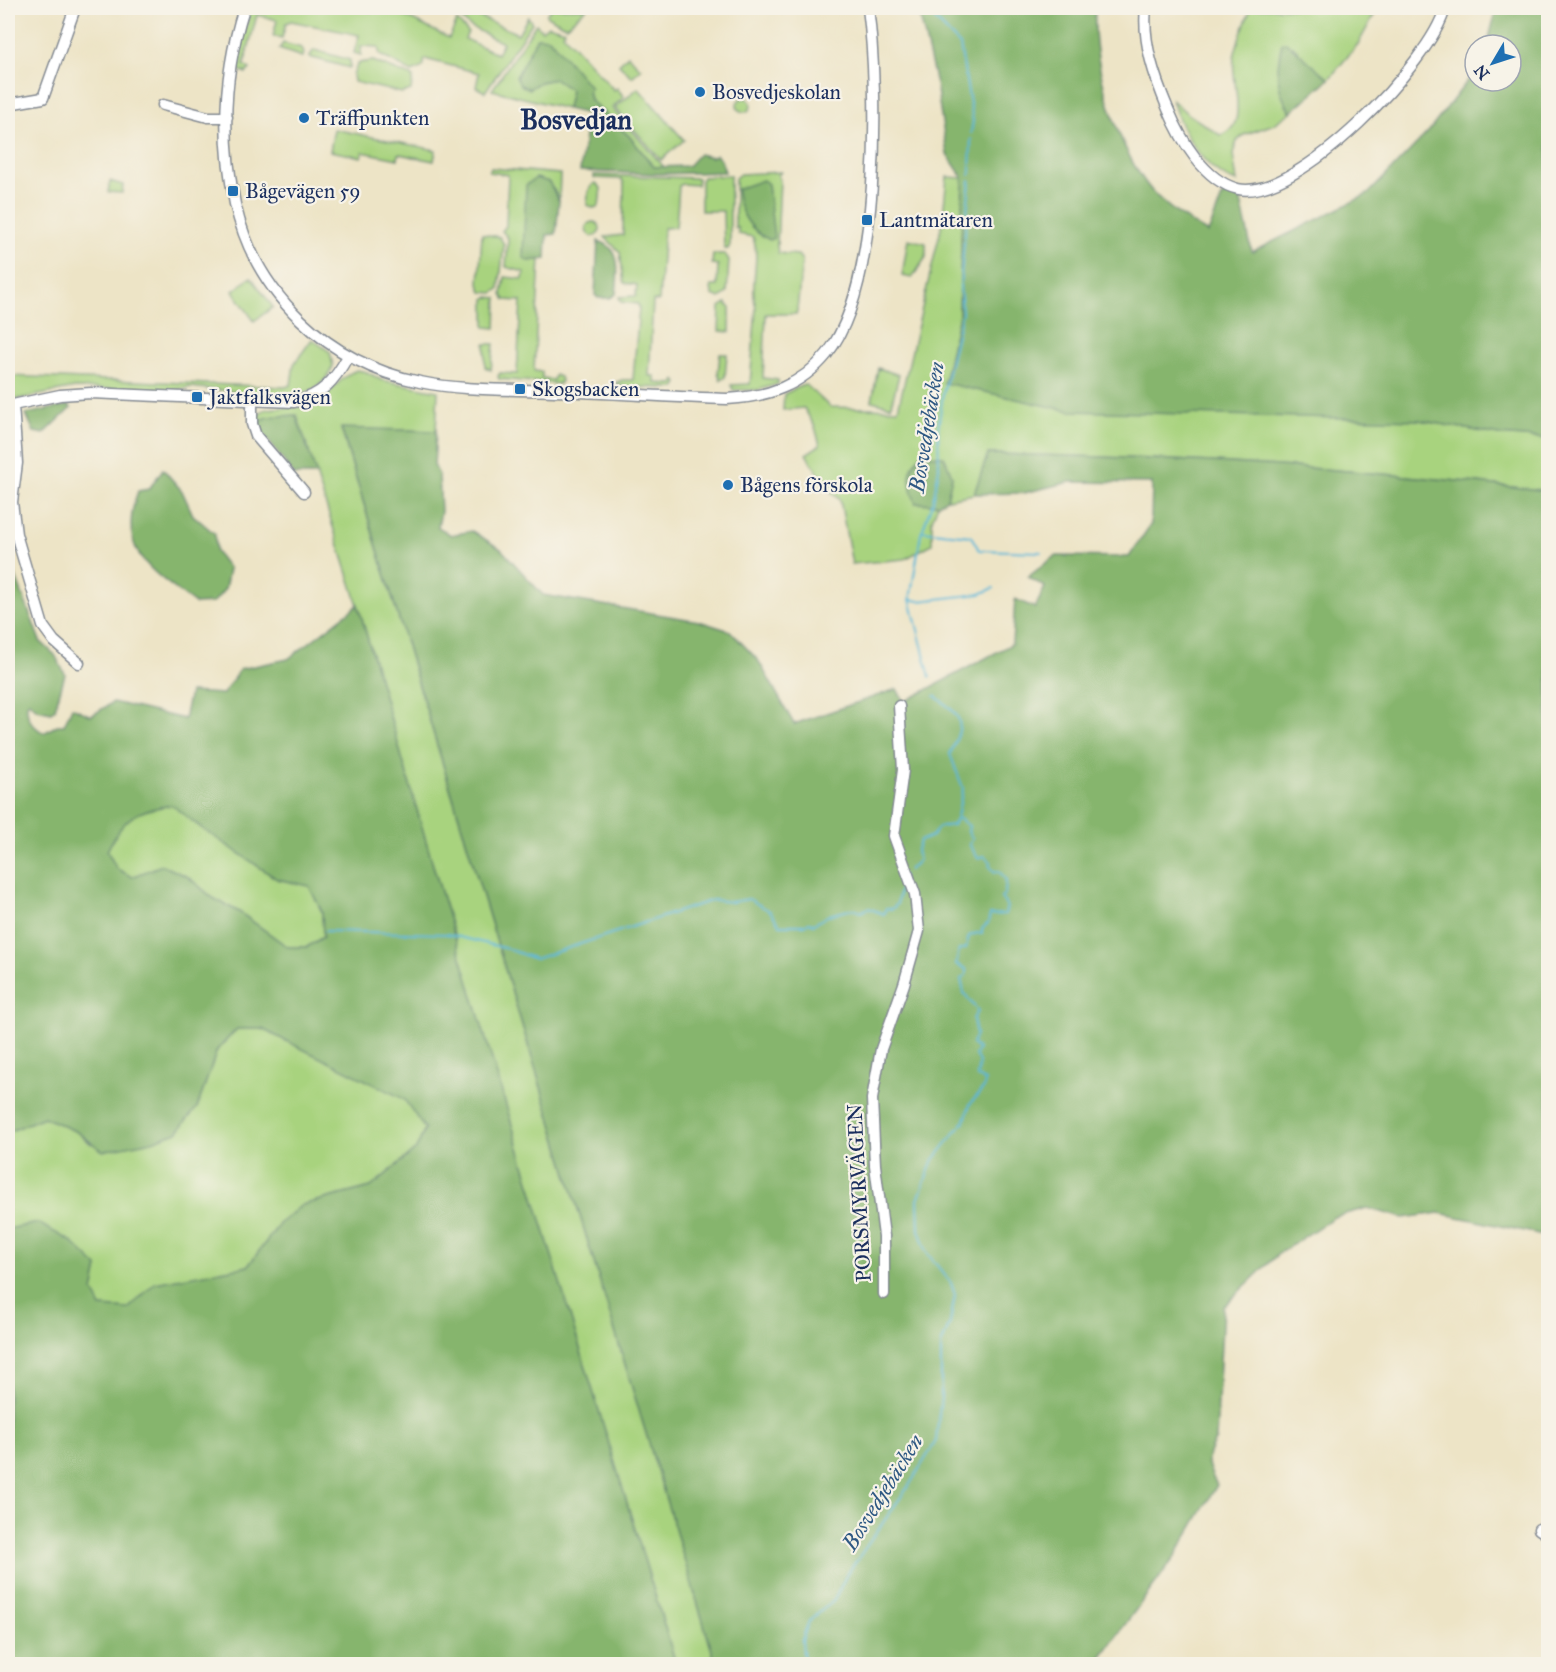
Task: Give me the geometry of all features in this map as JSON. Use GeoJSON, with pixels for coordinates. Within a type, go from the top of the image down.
{"type":"FeatureCollection","features":[{"type":"Feature","properties":{"kind":"street"},"geometry":{"type":"LineString","coordinates":[[8,104],[43,98],[75,8]]}},
{"type":"Feature","properties":{"kind":"street"},"geometry":{"type":"LineString","coordinates":[[244,8],[230,60],[226,117],[228,159],[239,222],[253,256],[267,281],[296,316],[320,338],[348,356],[379,370],[421,382],[638,395],[751,398],[775,392],[803,377],[820,362],[839,335],[854,293],[871,196],[876,104],[868,8]]}},
{"type":"Feature","properties":{"kind":"street"},"geometry":{"type":"LineString","coordinates":[[1146,8],[1146,35],[1153,68],[1171,117],[1182,139],[1210,173],[1238,189],[1251,189],[1279,181],[1299,171],[1370,112],[1404,76],[1439,26],[1445,8]]}},
{"type":"Feature","properties":{"kind":"street"},"geometry":{"type":"LineString","coordinates":[[163,105],[208,117],[226,117]]}},
{"type":"Feature","properties":{"kind":"street"},"geometry":{"type":"LineString","coordinates":[[79,663],[54,641],[43,626],[16,534],[12,502],[17,463],[10,405],[60,395],[92,393],[294,402],[311,397],[328,386],[348,356]]}},
{"type":"Feature","properties":{"kind":"street"},"geometry":{"type":"LineString","coordinates":[[252,401],[252,424],[256,436],[304,492]]}},
{"type":"Feature","properties":{"kind":"street","name":"PORSMYRVÄGEN"},"geometry":{"type":"LineString","coordinates":[[884,1294],[884,1236],[875,1165],[872,1099],[881,1049],[904,984],[919,931],[915,894],[894,836],[903,770],[899,706]]}},
{"type":"Feature","properties":{"kind":"green space"},"geometry":{"type":"Polygon","coordinates":[[[251,8],[361,8],[372,12],[374,8],[388,8],[449,38],[457,21],[468,32],[465,39],[497,54],[503,43],[469,26],[461,18],[462,14],[449,8],[460,8],[518,34],[528,17],[532,23],[485,92],[476,87],[479,73],[425,59],[423,67],[412,72],[380,55],[378,47],[361,46],[361,55],[354,53],[359,35],[291,21],[286,23],[282,38],[273,36],[277,20],[257,15],[244,65],[250,69],[246,73],[239,70],[236,63],[251,8]]]}},
{"type":"Feature","properties":{"kind":"green space"},"geometry":{"type":"Polygon","coordinates":[[[553,8],[587,8],[566,26],[547,16],[553,8]]]}},
{"type":"Feature","properties":{"kind":"green space"},"geometry":{"type":"Polygon","coordinates":[[[918,8],[1095,8],[1095,30],[1102,79],[1117,129],[1139,173],[1164,203],[1208,233],[1224,192],[1240,196],[1252,252],[1368,194],[1429,131],[1463,87],[1463,93],[1523,93],[1523,33],[1490,33],[1497,8],[1545,8],[1548,14],[1548,439],[1499,435],[1419,420],[1070,411],[944,383],[959,315],[963,178],[947,154],[936,84],[918,8]]]}},
{"type":"Feature","properties":{"kind":"green space"},"geometry":{"type":"Polygon","coordinates":[[[1251,8],[1378,8],[1358,44],[1329,79],[1307,62],[1293,46],[1285,104],[1291,112],[1274,124],[1244,135],[1237,141],[1233,154],[1237,182],[1214,169],[1195,149],[1181,124],[1172,100],[1188,114],[1220,135],[1229,131],[1235,123],[1237,113],[1234,58],[1251,8]]]}},
{"type":"Feature","properties":{"kind":"green space"},"geometry":{"type":"Polygon","coordinates":[[[536,24],[542,30],[548,25],[565,30],[563,34],[614,90],[617,88],[624,97],[612,108],[665,168],[654,167],[629,136],[590,100],[588,90],[549,38],[540,82],[555,79],[571,90],[567,109],[492,90],[536,24]]]}},
{"type":"Feature","properties":{"kind":"green space"},"geometry":{"type":"Polygon","coordinates":[[[537,37],[549,38],[591,88],[588,90],[590,100],[629,136],[654,167],[688,166],[699,154],[711,157],[716,155],[721,160],[725,172],[658,174],[580,171],[588,114],[567,109],[571,90],[555,79],[540,82],[529,89],[520,85],[516,77],[537,37]]]}},
{"type":"Feature","properties":{"kind":"green space"},"geometry":{"type":"Polygon","coordinates":[[[1286,42],[1329,79],[1291,112],[1282,95],[1278,79],[1280,52],[1282,43],[1286,42]]]}},
{"type":"Feature","properties":{"kind":"green space"},"geometry":{"type":"Polygon","coordinates":[[[283,43],[302,48],[304,54],[302,57],[279,49],[283,43]]]}},
{"type":"Feature","properties":{"kind":"green space"},"geometry":{"type":"Polygon","coordinates":[[[314,50],[350,60],[350,68],[309,57],[314,50]]]}},
{"type":"Feature","properties":{"kind":"green space"},"geometry":{"type":"Polygon","coordinates":[[[628,55],[641,69],[632,77],[619,64],[628,55]]]}},
{"type":"Feature","properties":{"kind":"green space"},"geometry":{"type":"Polygon","coordinates":[[[373,61],[413,77],[411,90],[402,93],[354,82],[353,75],[358,63],[373,61]]]}},
{"type":"Feature","properties":{"kind":"green space"},"geometry":{"type":"Polygon","coordinates":[[[638,88],[684,140],[661,160],[615,108],[638,88]]]}},
{"type":"Feature","properties":{"kind":"green space"},"geometry":{"type":"Polygon","coordinates":[[[744,98],[749,100],[751,105],[749,110],[744,112],[739,110],[737,105],[739,100],[744,98]]]}},
{"type":"Feature","properties":{"kind":"green space"},"geometry":{"type":"Polygon","coordinates":[[[334,129],[436,150],[434,161],[399,154],[398,159],[363,152],[361,157],[330,151],[334,129]]]}},
{"type":"Feature","properties":{"kind":"green space"},"geometry":{"type":"Polygon","coordinates":[[[491,168],[560,174],[559,201],[554,190],[528,261],[540,259],[534,371],[542,372],[542,378],[553,380],[555,375],[560,377],[559,384],[499,379],[498,376],[500,373],[517,374],[521,301],[505,300],[502,294],[505,277],[523,279],[524,272],[506,267],[508,238],[502,231],[506,226],[508,175],[489,172],[491,168]]]}},
{"type":"Feature","properties":{"kind":"green space"},"geometry":{"type":"Polygon","coordinates":[[[781,172],[778,175],[780,180],[778,253],[798,255],[802,260],[796,314],[766,314],[763,378],[778,380],[778,384],[758,390],[733,390],[731,385],[750,384],[756,308],[754,290],[756,255],[753,237],[738,234],[738,228],[735,228],[735,178],[740,174],[781,172]],[[762,180],[743,214],[754,228],[762,180]]]}},
{"type":"Feature","properties":{"kind":"green space"},"geometry":{"type":"Polygon","coordinates":[[[594,175],[698,178],[697,185],[682,184],[679,186],[676,227],[664,228],[659,301],[653,301],[649,376],[655,376],[655,383],[673,384],[676,380],[678,383],[675,388],[624,387],[615,383],[622,380],[633,380],[639,308],[638,304],[621,302],[619,297],[636,296],[637,285],[624,283],[620,252],[605,237],[623,235],[624,184],[622,179],[594,178],[594,175]]]}},
{"type":"Feature","properties":{"kind":"green space"},"geometry":{"type":"Polygon","coordinates":[[[730,175],[730,245],[728,249],[724,249],[723,211],[701,211],[701,181],[703,177],[730,175]]]}},
{"type":"Feature","properties":{"kind":"green space"},"geometry":{"type":"Polygon","coordinates":[[[947,177],[963,178],[959,315],[944,383],[1419,420],[1499,435],[1548,439],[1548,491],[1409,476],[1269,465],[988,454],[974,494],[947,499],[952,476],[916,503],[938,504],[932,520],[932,544],[905,559],[852,564],[840,500],[828,489],[806,454],[820,445],[815,427],[804,408],[783,410],[784,394],[805,384],[830,407],[898,409],[942,224],[947,177]]]}},
{"type":"Feature","properties":{"kind":"green space"},"geometry":{"type":"Polygon","coordinates":[[[536,178],[549,182],[559,201],[556,234],[547,235],[546,259],[528,261],[523,257],[526,185],[536,178]]]}},
{"type":"Feature","properties":{"kind":"green space"},"geometry":{"type":"Polygon","coordinates":[[[763,180],[768,184],[774,238],[770,240],[756,231],[746,219],[739,204],[737,189],[763,180]]]}},
{"type":"Feature","properties":{"kind":"green space"},"geometry":{"type":"Polygon","coordinates":[[[110,181],[123,185],[122,193],[108,192],[110,181]]]}},
{"type":"Feature","properties":{"kind":"green space"},"geometry":{"type":"Polygon","coordinates":[[[596,183],[601,188],[599,206],[594,208],[587,205],[589,189],[596,183]]]}},
{"type":"Feature","properties":{"kind":"green space"},"geometry":{"type":"Polygon","coordinates":[[[593,222],[598,224],[600,229],[598,234],[593,236],[588,234],[586,229],[588,224],[593,222]]]}},
{"type":"Feature","properties":{"kind":"green space"},"geometry":{"type":"Polygon","coordinates":[[[482,234],[500,237],[504,245],[499,289],[493,293],[482,292],[479,284],[482,234]]]}},
{"type":"Feature","properties":{"kind":"green space"},"geometry":{"type":"Polygon","coordinates":[[[908,239],[926,243],[926,257],[912,278],[902,276],[908,239]]]}},
{"type":"Feature","properties":{"kind":"green space"},"geometry":{"type":"Polygon","coordinates":[[[598,241],[612,249],[617,262],[616,294],[610,298],[598,298],[595,295],[598,241]]]}},
{"type":"Feature","properties":{"kind":"green space"},"geometry":{"type":"Polygon","coordinates":[[[713,254],[725,254],[729,260],[727,293],[720,298],[712,295],[711,286],[717,286],[718,265],[712,264],[713,254]]]}},
{"type":"Feature","properties":{"kind":"green space"},"geometry":{"type":"Polygon","coordinates":[[[251,277],[273,307],[254,321],[233,291],[251,277]]]}},
{"type":"Feature","properties":{"kind":"green space"},"geometry":{"type":"Polygon","coordinates":[[[497,298],[496,328],[485,327],[485,299],[497,298]]]}},
{"type":"Feature","properties":{"kind":"green space"},"geometry":{"type":"Polygon","coordinates":[[[726,303],[730,308],[730,332],[719,331],[720,307],[726,303]]]}},
{"type":"Feature","properties":{"kind":"green space"},"geometry":{"type":"Polygon","coordinates":[[[312,339],[330,352],[333,366],[326,378],[316,387],[293,396],[239,395],[238,392],[191,387],[173,391],[75,388],[8,401],[8,376],[285,387],[291,385],[294,364],[312,339]]]}},
{"type":"Feature","properties":{"kind":"green space"},"geometry":{"type":"Polygon","coordinates":[[[485,344],[494,344],[491,370],[485,367],[485,344]]]}},
{"type":"Feature","properties":{"kind":"green space"},"geometry":{"type":"Polygon","coordinates":[[[720,354],[727,354],[725,377],[721,380],[718,373],[720,354]]]}},
{"type":"Feature","properties":{"kind":"green space"},"geometry":{"type":"Polygon","coordinates":[[[878,368],[899,375],[891,406],[872,401],[878,368]]]}},
{"type":"Feature","properties":{"kind":"green space"},"geometry":{"type":"Polygon","coordinates":[[[357,370],[367,372],[381,380],[438,391],[436,431],[341,429],[716,1664],[676,1664],[432,862],[358,605],[297,415],[268,417],[260,421],[259,428],[256,427],[257,416],[264,410],[303,406],[316,402],[346,376],[357,370]]]}},
{"type":"Feature","properties":{"kind":"green space"},"geometry":{"type":"Polygon","coordinates":[[[69,405],[71,408],[44,434],[34,432],[26,414],[69,405]]]}},
{"type":"Feature","properties":{"kind":"green space"},"geometry":{"type":"Polygon","coordinates":[[[296,415],[317,475],[294,475],[259,428],[260,421],[268,417],[296,415]]]}},
{"type":"Feature","properties":{"kind":"green space"},"geometry":{"type":"Polygon","coordinates":[[[341,428],[436,431],[434,465],[439,475],[441,511],[438,527],[451,535],[472,531],[501,549],[543,595],[699,621],[730,631],[758,660],[794,724],[897,689],[904,702],[1012,644],[1015,599],[1035,608],[1045,587],[1028,577],[1055,556],[1129,557],[1151,524],[1152,483],[1070,482],[1024,493],[974,494],[988,454],[1269,465],[1409,476],[1548,491],[1548,1236],[1439,1213],[1403,1218],[1367,1208],[1334,1217],[1277,1255],[1223,1307],[1216,1439],[1208,1456],[1209,1467],[1217,1485],[1174,1558],[1096,1664],[716,1664],[341,428]]]}},
{"type":"Feature","properties":{"kind":"green space"},"geometry":{"type":"Polygon","coordinates":[[[921,455],[944,456],[952,476],[947,499],[938,504],[916,503],[913,496],[910,484],[911,472],[921,455]]]}},
{"type":"Feature","properties":{"kind":"green space"},"geometry":{"type":"Polygon","coordinates":[[[163,469],[182,491],[193,515],[215,534],[216,552],[229,569],[225,589],[213,603],[195,604],[152,570],[135,545],[131,530],[132,512],[138,491],[149,489],[163,469]]]}},
{"type":"Feature","properties":{"kind":"green space"},"geometry":{"type":"Polygon","coordinates":[[[8,556],[40,641],[55,655],[65,674],[55,709],[51,712],[37,709],[29,702],[27,704],[31,721],[44,733],[57,725],[64,725],[72,707],[91,716],[113,702],[184,719],[190,692],[223,694],[240,669],[288,659],[358,605],[432,862],[676,1664],[8,1664],[8,1229],[38,1223],[71,1241],[98,1267],[93,1291],[101,1307],[128,1309],[155,1283],[248,1266],[280,1223],[302,1205],[371,1187],[416,1149],[425,1129],[404,1099],[262,1029],[237,1029],[217,1050],[197,1108],[177,1132],[152,1141],[103,1151],[77,1132],[44,1117],[8,1132],[8,556]],[[172,805],[149,810],[132,817],[125,823],[107,851],[117,869],[132,877],[162,865],[188,877],[213,898],[239,912],[288,947],[307,947],[323,937],[322,912],[309,886],[277,879],[200,827],[172,805]]]}},
{"type":"Feature","properties":{"kind":"green space"},"geometry":{"type":"Polygon","coordinates":[[[172,805],[200,827],[277,879],[309,886],[322,912],[323,937],[307,947],[288,947],[239,912],[213,898],[188,877],[162,865],[132,877],[117,869],[107,851],[125,822],[139,813],[172,805]]]}},
{"type":"Feature","properties":{"kind":"green space"},"geometry":{"type":"Polygon","coordinates":[[[237,1029],[262,1029],[405,1099],[425,1129],[416,1149],[371,1187],[302,1205],[280,1223],[248,1266],[156,1283],[128,1309],[101,1307],[93,1291],[98,1267],[38,1223],[8,1229],[8,1132],[44,1117],[77,1132],[91,1144],[197,1108],[217,1050],[237,1029]]]}},
{"type":"Feature","properties":{"kind":"waterway","name":"Bosvedjebäcken"},"geometry":{"type":"LineString","coordinates":[[924,8],[960,45],[973,121],[971,133]]}},
{"type":"Feature","properties":{"kind":"waterway","name":"Bosvedjebäcken"},"geometry":{"type":"LineString","coordinates":[[970,175],[971,139]]}},
{"type":"Feature","properties":{"kind":"waterway","name":"Bosvedjebäcken"},"geometry":{"type":"LineString","coordinates":[[930,677],[910,599],[921,534],[933,501],[939,468],[938,428],[943,394],[962,313],[960,286],[970,180]]}},
{"type":"Feature","properties":{"kind":"waterway"},"geometry":{"type":"LineString","coordinates":[[923,531],[971,536],[979,550],[1041,552]]}},
{"type":"Feature","properties":{"kind":"waterway"},"geometry":{"type":"LineString","coordinates":[[910,599],[919,601],[980,594],[994,588]]}},
{"type":"Feature","properties":{"kind":"waterway","name":"Bosvedjebäcken"},"geometry":{"type":"LineString","coordinates":[[804,1664],[802,1640],[809,1621],[834,1600],[847,1574],[910,1484],[936,1441],[941,1397],[941,1345],[950,1323],[955,1295],[951,1283],[927,1253],[919,1230],[918,1200],[932,1162],[965,1120],[970,1104],[984,1088],[985,1080],[977,1077],[979,1062],[975,1055],[978,1049],[972,1044],[976,1034],[973,1019],[978,1011],[964,993],[961,979],[966,975],[966,969],[956,964],[959,950],[966,948],[969,936],[982,934],[982,929],[988,923],[990,915],[1005,914],[1007,906],[1001,898],[1005,893],[1006,880],[999,871],[995,872],[989,865],[991,862],[984,856],[978,858],[969,844],[973,839],[968,832],[969,826],[957,817],[963,788],[950,754],[958,734],[959,721],[952,710],[935,696]]}},
{"type":"Feature","properties":{"kind":"waterway"},"geometry":{"type":"LineString","coordinates":[[909,870],[919,860],[916,852],[920,841],[932,836],[939,827],[953,825],[957,817]]}},
{"type":"Feature","properties":{"kind":"waterway"},"geometry":{"type":"LineString","coordinates":[[325,931],[447,934],[508,949],[535,959],[713,900],[732,902],[749,899],[770,911],[780,925],[804,925],[809,922],[814,924],[829,915],[853,909],[861,912],[868,908],[884,914],[886,908],[892,909],[897,904],[903,875]]}},
{"type":"Feature","properties":{"kind":"place","name":"Bosvedjeskolan"},"geometry":{"type":"Point","coordinates":[700,92]}},
{"type":"Feature","properties":{"kind":"place","name":"Träffpunkten"},"geometry":{"type":"Point","coordinates":[304,118]}},
{"type":"Feature","properties":{"kind":"place","name":"Bågevägen 59"},"geometry":{"type":"Point","coordinates":[233,191]}},
{"type":"Feature","properties":{"kind":"place","name":"Lantmätaren"},"geometry":{"type":"Point","coordinates":[867,220]}},
{"type":"Feature","properties":{"kind":"place","name":"Skogsbacken"},"geometry":{"type":"Point","coordinates":[520,389]}},
{"type":"Feature","properties":{"kind":"place","name":"Jaktfalksvägen"},"geometry":{"type":"Point","coordinates":[197,397]}},
{"type":"Feature","properties":{"kind":"place","name":"Bågens förskola"},"geometry":{"type":"Point","coordinates":[728,485]}},
{"type":"Feature","properties":{"kind":"district","name":"Bosvedjan"},"geometry":{"type":"Point","coordinates":[576,120]}}]}
